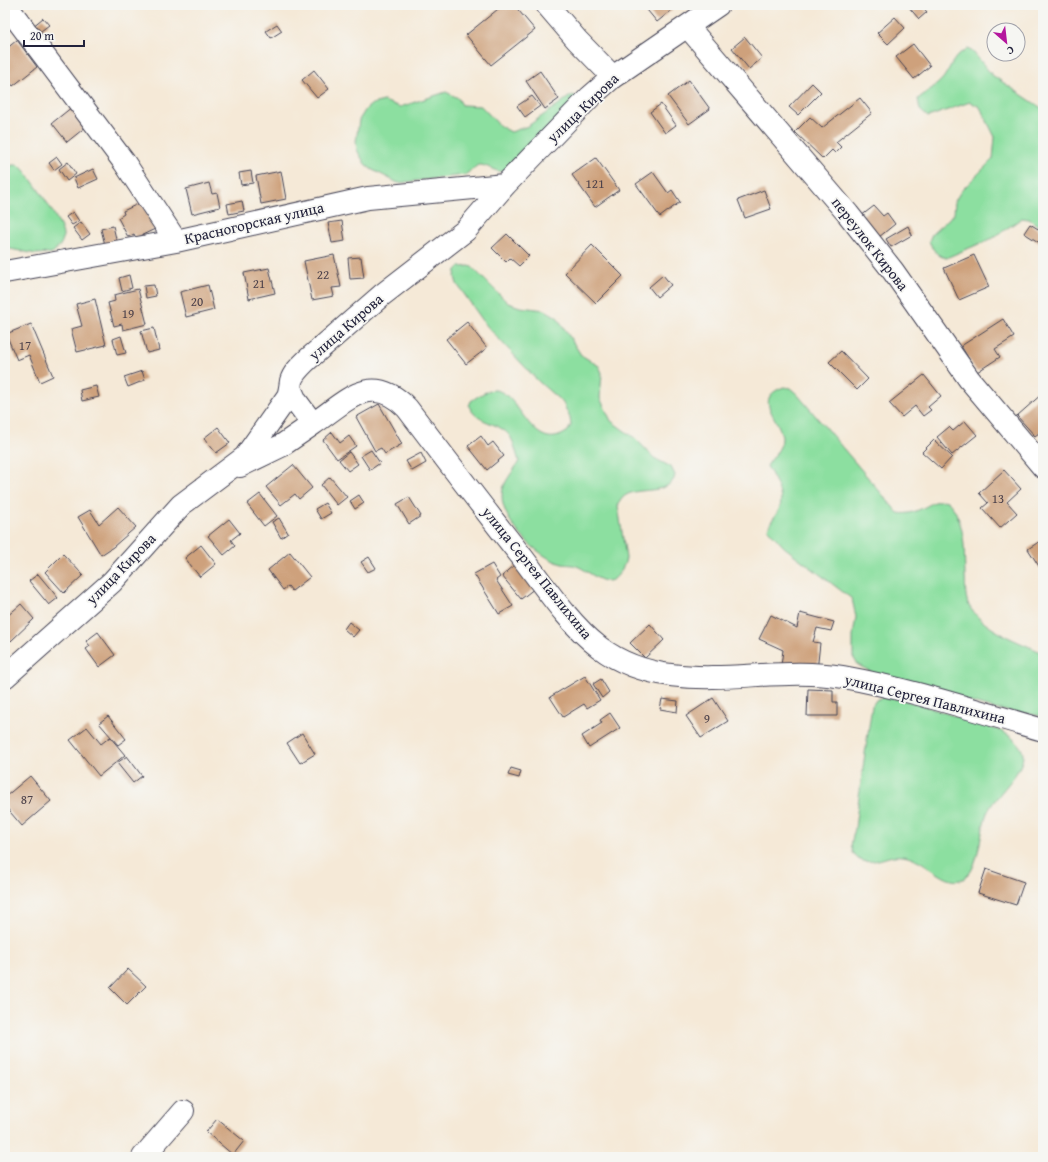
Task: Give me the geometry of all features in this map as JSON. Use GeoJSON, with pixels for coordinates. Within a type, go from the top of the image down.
{"type":"FeatureCollection","features":[{"type":"Feature","properties":{"kind":"street"},"geometry":{"type":"LineString","coordinates":[[6,5],[124,162],[176,241]]}},
{"type":"Feature","properties":{"kind":"street"},"geometry":{"type":"LineString","coordinates":[[547,5],[577,40],[613,77]]}},
{"type":"Feature","properties":{"kind":"street","name":"улица Кирова"},"geometry":{"type":"LineString","coordinates":[[5,677],[112,582],[181,505],[226,472],[252,448],[291,390],[291,380],[293,376],[307,360],[382,295],[466,230],[505,185],[590,97],[613,77],[718,5]]}},
{"type":"Feature","properties":{"kind":"street","name":"переулок Кирова"},"geometry":{"type":"LineString","coordinates":[[688,27],[848,214],[893,271],[969,379],[1043,467]]}},
{"type":"Feature","properties":{"kind":"street","name":"Красногорская улица"},"geometry":{"type":"LineString","coordinates":[[5,272],[176,241],[368,198],[505,185]]}},
{"type":"Feature","properties":{"kind":"street","name":"улица Сергея Павлихина"},"geometry":{"type":"LineString","coordinates":[[226,472],[281,446],[362,392],[374,389],[386,392],[396,398],[407,408],[547,589],[576,623],[599,647],[622,661],[647,671],[676,676],[709,677],[801,674],[841,677],[882,686],[1043,730]]}},
{"type":"Feature","properties":{"kind":"street"},"geometry":{"type":"LineString","coordinates":[[291,390],[296,401],[313,424]]}},
{"type":"Feature","properties":{"kind":"street"},"geometry":{"type":"LineString","coordinates":[[143,1157],[183,1111]]}},
{"type":"Feature","properties":{"kind":"green space"},"geometry":{"type":"Polygon","coordinates":[[[968,49],[973,52],[992,75],[1043,109],[1043,229],[1029,219],[1022,218],[993,238],[946,258],[940,256],[936,252],[929,241],[932,234],[954,214],[955,201],[961,191],[993,159],[995,137],[980,107],[970,102],[928,117],[920,110],[918,99],[944,77],[959,54],[968,49]]]}},
{"type":"Feature","properties":{"kind":"green space"},"geometry":{"type":"Polygon","coordinates":[[[446,92],[458,98],[462,105],[481,106],[500,126],[511,132],[528,126],[569,97],[573,95],[578,98],[506,171],[502,172],[478,165],[465,175],[398,183],[371,169],[365,164],[357,150],[356,142],[359,120],[366,109],[372,104],[384,101],[400,107],[446,92]]]}},
{"type":"Feature","properties":{"kind":"green space"},"geometry":{"type":"Polygon","coordinates":[[[13,165],[20,166],[39,190],[62,230],[63,239],[60,246],[52,253],[36,254],[5,248],[5,167],[13,165]]]}},
{"type":"Feature","properties":{"kind":"green space"},"geometry":{"type":"Polygon","coordinates":[[[459,267],[472,267],[508,303],[520,307],[545,310],[557,317],[581,355],[599,366],[602,373],[600,398],[611,421],[636,439],[654,458],[671,467],[675,475],[674,479],[668,485],[653,490],[628,494],[622,498],[618,506],[626,558],[622,569],[614,579],[604,581],[577,566],[562,564],[552,560],[532,546],[514,527],[508,517],[504,506],[502,491],[519,461],[515,447],[511,438],[504,430],[482,419],[473,412],[469,406],[471,401],[481,394],[493,390],[502,393],[511,400],[535,430],[544,436],[555,437],[568,431],[571,425],[570,418],[563,403],[538,381],[486,325],[457,284],[455,277],[456,270],[459,267]]]}},
{"type":"Feature","properties":{"kind":"green space"},"geometry":{"type":"Polygon","coordinates":[[[784,387],[790,388],[797,394],[898,513],[913,512],[942,500],[947,501],[951,505],[956,513],[963,536],[966,593],[967,601],[971,609],[986,624],[995,630],[1043,653],[1043,716],[994,709],[877,675],[858,665],[853,657],[853,636],[856,617],[852,599],[784,547],[768,529],[770,523],[779,510],[781,502],[775,480],[767,466],[779,449],[782,439],[778,424],[770,410],[768,403],[769,397],[774,392],[784,387]]]}},
{"type":"Feature","properties":{"kind":"green space"},"geometry":{"type":"Polygon","coordinates":[[[884,697],[915,703],[995,729],[1011,737],[1017,742],[1021,749],[1023,754],[1019,769],[987,813],[974,864],[967,876],[960,880],[946,878],[918,860],[904,856],[895,856],[870,862],[864,861],[855,855],[852,849],[872,706],[876,700],[884,697]]]}},
{"type":"Feature","properties":{"kind":"building"},"geometry":{"type":"Polygon","coordinates":[[[503,5],[514,5],[535,30],[491,65],[466,35],[503,5]]]}},
{"type":"Feature","properties":{"kind":"building"},"geometry":{"type":"Polygon","coordinates":[[[643,5],[678,5],[657,22],[643,5]]]}},
{"type":"Feature","properties":{"kind":"building"},"geometry":{"type":"Polygon","coordinates":[[[907,5],[921,5],[927,12],[919,19],[907,5]]]}},
{"type":"Feature","properties":{"kind":"building"},"geometry":{"type":"Polygon","coordinates":[[[895,17],[905,28],[888,44],[877,33],[895,17]]]}},
{"type":"Feature","properties":{"kind":"building"},"geometry":{"type":"Polygon","coordinates":[[[43,18],[49,25],[37,34],[32,27],[43,18]]]}},
{"type":"Feature","properties":{"kind":"building"},"geometry":{"type":"Polygon","coordinates":[[[277,24],[282,31],[271,38],[266,31],[277,24]]]}},
{"type":"Feature","properties":{"kind":"building"},"geometry":{"type":"Polygon","coordinates":[[[745,37],[762,58],[749,69],[732,48],[745,37]]]}},
{"type":"Feature","properties":{"kind":"building"},"geometry":{"type":"Polygon","coordinates":[[[17,40],[37,67],[13,86],[5,76],[5,50],[17,40]]]}},
{"type":"Feature","properties":{"kind":"building"},"geometry":{"type":"Polygon","coordinates":[[[913,44],[930,66],[914,79],[896,57],[913,44]]]}},
{"type":"Feature","properties":{"kind":"building"},"geometry":{"type":"Polygon","coordinates":[[[314,70],[329,89],[317,98],[302,80],[314,70]]]}},
{"type":"Feature","properties":{"kind":"building"},"geometry":{"type":"Polygon","coordinates":[[[540,71],[559,99],[545,109],[526,81],[540,71]]]}},
{"type":"Feature","properties":{"kind":"building"},"geometry":{"type":"Polygon","coordinates":[[[689,80],[710,109],[689,124],[668,96],[689,80]]]}},
{"type":"Feature","properties":{"kind":"building"},"geometry":{"type":"Polygon","coordinates":[[[812,83],[821,92],[798,115],[789,107],[812,83]]]}},
{"type":"Feature","properties":{"kind":"building"},"geometry":{"type":"Polygon","coordinates":[[[532,96],[540,106],[525,117],[517,106],[532,96]]]}},
{"type":"Feature","properties":{"kind":"building"},"geometry":{"type":"Polygon","coordinates":[[[860,98],[872,113],[836,142],[841,147],[835,153],[832,150],[823,159],[795,132],[810,117],[822,128],[860,98]]]}},
{"type":"Feature","properties":{"kind":"building"},"geometry":{"type":"Polygon","coordinates":[[[661,104],[676,125],[665,133],[650,112],[661,104]]]}},
{"type":"Feature","properties":{"kind":"building"},"geometry":{"type":"Polygon","coordinates":[[[72,107],[87,126],[67,142],[52,123],[72,107]]]}},
{"type":"Feature","properties":{"kind":"building"},"geometry":{"type":"Polygon","coordinates":[[[57,157],[62,164],[54,170],[49,163],[57,157]]]}},
{"type":"Feature","properties":{"kind":"building"},"geometry":{"type":"Polygon","coordinates":[[[596,158],[619,190],[595,207],[572,175],[596,158]]]}},
{"type":"Feature","properties":{"kind":"building"},"geometry":{"type":"Polygon","coordinates":[[[68,162],[76,174],[67,181],[59,169],[68,162]]]}},
{"type":"Feature","properties":{"kind":"building"},"geometry":{"type":"Polygon","coordinates":[[[93,169],[98,179],[78,188],[74,178],[93,169]]]}},
{"type":"Feature","properties":{"kind":"building"},"geometry":{"type":"Polygon","coordinates":[[[251,171],[253,183],[241,185],[239,173],[251,171]]]}},
{"type":"Feature","properties":{"kind":"building"},"geometry":{"type":"Polygon","coordinates":[[[281,171],[286,199],[261,204],[256,176],[281,171]]]}},
{"type":"Feature","properties":{"kind":"building"},"geometry":{"type":"Polygon","coordinates":[[[653,172],[668,193],[672,190],[680,202],[660,217],[636,184],[653,172]]]}},
{"type":"Feature","properties":{"kind":"building"},"geometry":{"type":"Polygon","coordinates":[[[209,183],[212,194],[217,193],[220,207],[192,214],[186,189],[209,183]]]}},
{"type":"Feature","properties":{"kind":"building"},"geometry":{"type":"Polygon","coordinates":[[[764,190],[771,209],[745,218],[738,200],[764,190]]]}},
{"type":"Feature","properties":{"kind":"building"},"geometry":{"type":"Polygon","coordinates":[[[242,201],[244,211],[229,214],[227,204],[242,201]]]}},
{"type":"Feature","properties":{"kind":"building"},"geometry":{"type":"Polygon","coordinates":[[[142,202],[155,229],[136,238],[134,234],[128,237],[118,218],[124,214],[123,211],[142,202]]]}},
{"type":"Feature","properties":{"kind":"building"},"geometry":{"type":"Polygon","coordinates":[[[874,206],[883,216],[887,213],[895,224],[879,237],[861,216],[874,206]]]}},
{"type":"Feature","properties":{"kind":"building"},"geometry":{"type":"Polygon","coordinates":[[[73,212],[79,221],[72,225],[66,217],[73,212]]]}},
{"type":"Feature","properties":{"kind":"building"},"geometry":{"type":"Polygon","coordinates":[[[342,221],[345,241],[332,243],[328,223],[342,221]]]}},
{"type":"Feature","properties":{"kind":"building"},"geometry":{"type":"Polygon","coordinates":[[[81,222],[90,234],[82,240],[73,228],[81,222]]]}},
{"type":"Feature","properties":{"kind":"building"},"geometry":{"type":"Polygon","coordinates":[[[1030,224],[1043,232],[1043,245],[1024,233],[1030,224]]]}},
{"type":"Feature","properties":{"kind":"building"},"geometry":{"type":"Polygon","coordinates":[[[113,226],[117,243],[105,245],[101,229],[113,226]]]}},
{"type":"Feature","properties":{"kind":"building"},"geometry":{"type":"Polygon","coordinates":[[[908,226],[912,235],[891,247],[886,239],[908,226]]]}},
{"type":"Feature","properties":{"kind":"building"},"geometry":{"type":"Polygon","coordinates":[[[507,234],[529,256],[519,266],[510,258],[506,262],[492,248],[507,234]]]}},
{"type":"Feature","properties":{"kind":"building"},"geometry":{"type":"Polygon","coordinates":[[[592,245],[623,276],[596,303],[565,273],[592,245]]]}},
{"type":"Feature","properties":{"kind":"building"},"geometry":{"type":"Polygon","coordinates":[[[334,255],[341,287],[332,288],[334,296],[312,300],[304,261],[334,255]]]}},
{"type":"Feature","properties":{"kind":"building"},"geometry":{"type":"Polygon","coordinates":[[[974,255],[989,287],[959,300],[944,268],[974,255]]]}},
{"type":"Feature","properties":{"kind":"building"},"geometry":{"type":"Polygon","coordinates":[[[361,257],[364,278],[350,279],[348,258],[361,257]]]}},
{"type":"Feature","properties":{"kind":"building"},"geometry":{"type":"Polygon","coordinates":[[[269,268],[275,293],[249,299],[244,273],[269,268]]]}},
{"type":"Feature","properties":{"kind":"building"},"geometry":{"type":"Polygon","coordinates":[[[129,275],[132,288],[122,291],[119,278],[129,275]]]}},
{"type":"Feature","properties":{"kind":"building"},"geometry":{"type":"Polygon","coordinates":[[[663,275],[671,285],[657,297],[649,287],[663,275]]]}},
{"type":"Feature","properties":{"kind":"building"},"geometry":{"type":"Polygon","coordinates":[[[154,285],[156,296],[146,298],[144,286],[154,285]]]}},
{"type":"Feature","properties":{"kind":"building"},"geometry":{"type":"Polygon","coordinates":[[[208,285],[214,310],[186,317],[180,292],[208,285]]]}},
{"type":"Feature","properties":{"kind":"building"},"geometry":{"type":"Polygon","coordinates":[[[138,289],[147,324],[123,330],[122,324],[114,326],[108,303],[115,301],[114,295],[138,289]]]}},
{"type":"Feature","properties":{"kind":"building"},"geometry":{"type":"Polygon","coordinates":[[[95,299],[106,345],[77,352],[71,329],[82,326],[76,304],[95,299]]]}},
{"type":"Feature","properties":{"kind":"building"},"geometry":{"type":"Polygon","coordinates":[[[1003,319],[1014,337],[995,349],[1000,357],[977,372],[961,346],[1003,319]]]}},
{"type":"Feature","properties":{"kind":"building"},"geometry":{"type":"Polygon","coordinates":[[[467,322],[487,348],[466,364],[446,339],[467,322]]]}},
{"type":"Feature","properties":{"kind":"building"},"geometry":{"type":"Polygon","coordinates":[[[31,324],[53,376],[40,382],[29,355],[17,360],[6,334],[31,324]]]}},
{"type":"Feature","properties":{"kind":"building"},"geometry":{"type":"Polygon","coordinates":[[[154,328],[159,350],[147,353],[141,331],[154,328]]]}},
{"type":"Feature","properties":{"kind":"building"},"geometry":{"type":"Polygon","coordinates":[[[121,336],[126,353],[117,355],[113,339],[121,336]]]}},
{"type":"Feature","properties":{"kind":"building"},"geometry":{"type":"Polygon","coordinates":[[[841,351],[868,379],[857,390],[829,362],[841,351]]]}},
{"type":"Feature","properties":{"kind":"building"},"geometry":{"type":"Polygon","coordinates":[[[142,371],[145,380],[128,387],[124,377],[142,371]]]}},
{"type":"Feature","properties":{"kind":"building"},"geometry":{"type":"Polygon","coordinates":[[[924,375],[941,396],[928,407],[931,410],[923,416],[915,406],[902,417],[889,403],[924,375]]]}},
{"type":"Feature","properties":{"kind":"building"},"geometry":{"type":"Polygon","coordinates":[[[96,386],[99,397],[82,401],[80,390],[96,386]]]}},
{"type":"Feature","properties":{"kind":"building"},"geometry":{"type":"Polygon","coordinates":[[[1043,393],[1043,430],[1035,436],[1017,416],[1043,393]]]}},
{"type":"Feature","properties":{"kind":"building"},"geometry":{"type":"Polygon","coordinates":[[[379,404],[402,444],[385,454],[381,448],[375,451],[356,417],[379,404]]]}},
{"type":"Feature","properties":{"kind":"building"},"geometry":{"type":"Polygon","coordinates":[[[965,421],[977,435],[952,455],[937,437],[949,427],[953,431],[965,421]]]}},
{"type":"Feature","properties":{"kind":"building"},"geometry":{"type":"Polygon","coordinates":[[[218,427],[230,443],[216,453],[204,438],[218,427]]]}},
{"type":"Feature","properties":{"kind":"building"},"geometry":{"type":"Polygon","coordinates":[[[332,432],[340,443],[349,436],[356,446],[337,459],[323,440],[332,432]]]}},
{"type":"Feature","properties":{"kind":"building"},"geometry":{"type":"Polygon","coordinates":[[[481,436],[488,446],[493,442],[504,456],[487,470],[468,446],[481,436]]]}},
{"type":"Feature","properties":{"kind":"building"},"geometry":{"type":"Polygon","coordinates":[[[934,440],[952,457],[941,469],[922,452],[934,440]]]}},
{"type":"Feature","properties":{"kind":"building"},"geometry":{"type":"Polygon","coordinates":[[[371,450],[380,463],[370,470],[361,456],[371,450]]]}},
{"type":"Feature","properties":{"kind":"building"},"geometry":{"type":"Polygon","coordinates":[[[349,452],[358,464],[348,471],[339,460],[349,452]]]}},
{"type":"Feature","properties":{"kind":"building"},"geometry":{"type":"Polygon","coordinates":[[[421,453],[426,463],[412,471],[406,461],[421,453]]]}},
{"type":"Feature","properties":{"kind":"building"},"geometry":{"type":"Polygon","coordinates":[[[293,465],[312,488],[299,499],[295,494],[281,505],[266,487],[293,465]]]}},
{"type":"Feature","properties":{"kind":"building"},"geometry":{"type":"Polygon","coordinates":[[[1004,470],[1021,489],[1007,502],[1017,513],[1000,528],[982,508],[988,503],[979,493],[1004,470]]]}},
{"type":"Feature","properties":{"kind":"building"},"geometry":{"type":"Polygon","coordinates":[[[330,477],[347,497],[337,505],[321,485],[330,477]]]}},
{"type":"Feature","properties":{"kind":"building"},"geometry":{"type":"Polygon","coordinates":[[[260,494],[277,516],[264,526],[247,504],[260,494]]]}},
{"type":"Feature","properties":{"kind":"building"},"geometry":{"type":"Polygon","coordinates":[[[359,495],[364,503],[355,509],[350,501],[359,495]]]}},
{"type":"Feature","properties":{"kind":"building"},"geometry":{"type":"Polygon","coordinates":[[[409,497],[421,516],[409,524],[397,504],[409,497]]]}},
{"type":"Feature","properties":{"kind":"building"},"geometry":{"type":"Polygon","coordinates":[[[325,503],[331,513],[321,519],[315,509],[325,503]]]}},
{"type":"Feature","properties":{"kind":"building"},"geometry":{"type":"Polygon","coordinates":[[[118,507],[136,527],[113,547],[101,555],[78,517],[90,510],[99,524],[118,507]]]}},
{"type":"Feature","properties":{"kind":"building"},"geometry":{"type":"Polygon","coordinates":[[[279,518],[288,533],[281,538],[272,522],[279,518]]]}},
{"type":"Feature","properties":{"kind":"building"},"geometry":{"type":"Polygon","coordinates":[[[229,519],[240,533],[231,540],[235,546],[224,555],[208,536],[229,519]]]}},
{"type":"Feature","properties":{"kind":"building"},"geometry":{"type":"Polygon","coordinates":[[[1043,539],[1043,570],[1042,571],[1028,549],[1043,539]]]}},
{"type":"Feature","properties":{"kind":"building"},"geometry":{"type":"Polygon","coordinates":[[[201,545],[216,564],[200,577],[185,558],[201,545]]]}},
{"type":"Feature","properties":{"kind":"building"},"geometry":{"type":"Polygon","coordinates":[[[290,552],[310,577],[292,591],[288,586],[283,590],[268,570],[290,552]]]}},
{"type":"Feature","properties":{"kind":"building"},"geometry":{"type":"Polygon","coordinates":[[[63,554],[83,575],[64,593],[45,572],[63,554]]]}},
{"type":"Feature","properties":{"kind":"building"},"geometry":{"type":"Polygon","coordinates":[[[369,557],[376,568],[368,572],[361,562],[369,557]]]}},
{"type":"Feature","properties":{"kind":"building"},"geometry":{"type":"Polygon","coordinates":[[[492,564],[500,577],[496,580],[513,606],[499,614],[474,574],[492,564]]]}},
{"type":"Feature","properties":{"kind":"building"},"geometry":{"type":"Polygon","coordinates":[[[515,565],[535,588],[521,599],[502,576],[515,565]]]}},
{"type":"Feature","properties":{"kind":"building"},"geometry":{"type":"Polygon","coordinates":[[[38,574],[58,598],[49,605],[29,581],[38,574]]]}},
{"type":"Feature","properties":{"kind":"building"},"geometry":{"type":"Polygon","coordinates":[[[21,604],[34,619],[11,641],[5,634],[5,618],[21,604]]]}},
{"type":"Feature","properties":{"kind":"building"},"geometry":{"type":"Polygon","coordinates":[[[800,613],[834,622],[831,631],[817,628],[813,642],[820,643],[817,671],[781,666],[783,650],[759,639],[771,615],[797,628],[800,613]]]}},
{"type":"Feature","properties":{"kind":"building"},"geometry":{"type":"Polygon","coordinates":[[[349,622],[359,630],[353,637],[344,629],[349,622]]]}},
{"type":"Feature","properties":{"kind":"building"},"geometry":{"type":"Polygon","coordinates":[[[650,624],[664,640],[645,658],[630,643],[650,624]]]}},
{"type":"Feature","properties":{"kind":"building"},"geometry":{"type":"Polygon","coordinates":[[[98,632],[115,655],[99,667],[86,649],[90,646],[86,641],[98,632]]]}},
{"type":"Feature","properties":{"kind":"building"},"geometry":{"type":"Polygon","coordinates":[[[585,676],[600,700],[587,708],[584,704],[563,717],[550,697],[585,676]]]}},
{"type":"Feature","properties":{"kind":"building"},"geometry":{"type":"Polygon","coordinates":[[[601,679],[609,692],[602,698],[593,684],[601,679]]]}},
{"type":"Feature","properties":{"kind":"building"},"geometry":{"type":"Polygon","coordinates":[[[808,689],[833,690],[833,702],[837,702],[837,716],[807,716],[808,689]]]}},
{"type":"Feature","properties":{"kind":"building"},"geometry":{"type":"Polygon","coordinates":[[[713,698],[728,721],[701,738],[686,716],[713,698]]]}},
{"type":"Feature","properties":{"kind":"building"},"geometry":{"type":"Polygon","coordinates":[[[662,699],[678,701],[677,712],[660,709],[662,699]]]}},
{"type":"Feature","properties":{"kind":"building"},"geometry":{"type":"Polygon","coordinates":[[[610,713],[620,728],[589,748],[582,736],[602,723],[600,720],[610,713]]]}},
{"type":"Feature","properties":{"kind":"building"},"geometry":{"type":"Polygon","coordinates":[[[108,716],[126,739],[118,745],[99,723],[108,716]]]}},
{"type":"Feature","properties":{"kind":"building"},"geometry":{"type":"Polygon","coordinates":[[[87,727],[101,744],[110,737],[125,755],[99,776],[70,740],[87,727]]]}},
{"type":"Feature","properties":{"kind":"building"},"geometry":{"type":"Polygon","coordinates":[[[302,733],[315,754],[300,763],[287,743],[302,733]]]}},
{"type":"Feature","properties":{"kind":"building"},"geometry":{"type":"Polygon","coordinates":[[[127,756],[142,776],[133,783],[117,763],[127,756]]]}},
{"type":"Feature","properties":{"kind":"building"},"geometry":{"type":"Polygon","coordinates":[[[511,768],[521,771],[519,778],[508,775],[511,768]]]}},
{"type":"Feature","properties":{"kind":"building"},"geometry":{"type":"Polygon","coordinates":[[[30,776],[51,801],[22,826],[5,806],[5,797],[30,776]]]}},
{"type":"Feature","properties":{"kind":"building"},"geometry":{"type":"Polygon","coordinates":[[[986,869],[1024,882],[1016,905],[978,893],[986,869]]]}},
{"type":"Feature","properties":{"kind":"building"},"geometry":{"type":"Polygon","coordinates":[[[128,969],[146,986],[127,1005],[110,988],[128,969]]]}},
{"type":"Feature","properties":{"kind":"building"},"geometry":{"type":"Polygon","coordinates":[[[217,1119],[244,1141],[233,1155],[206,1132],[217,1119]]]}}]}
